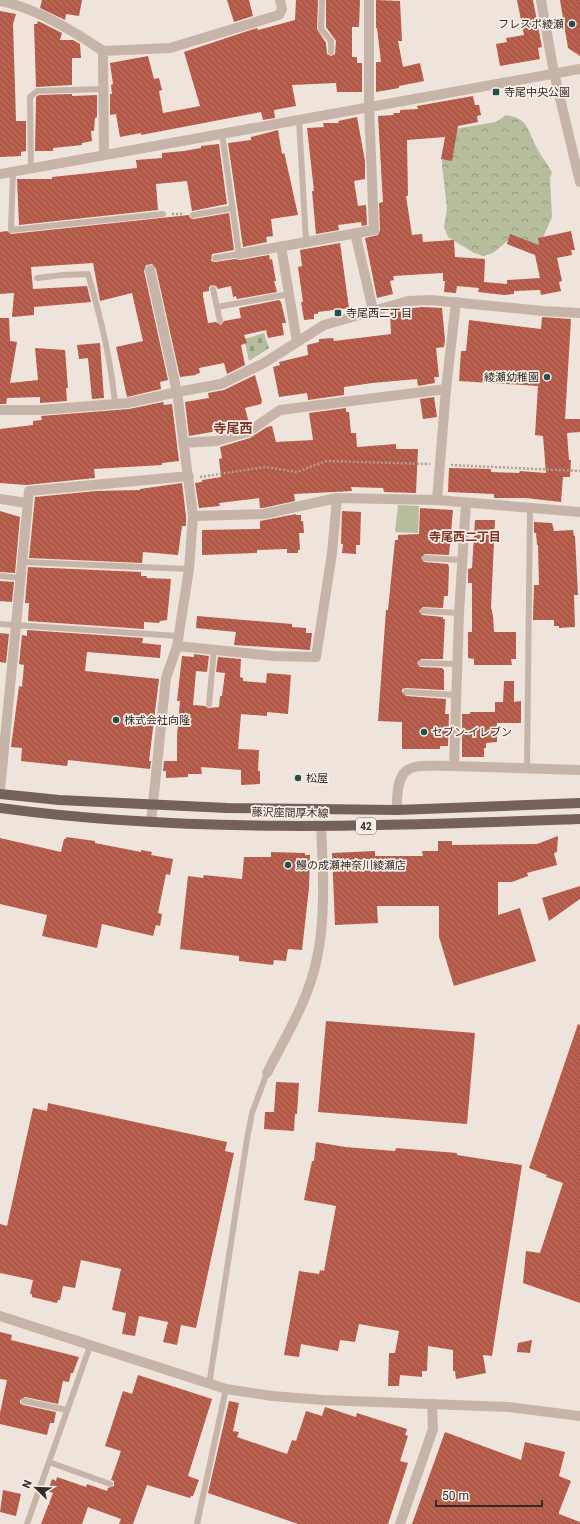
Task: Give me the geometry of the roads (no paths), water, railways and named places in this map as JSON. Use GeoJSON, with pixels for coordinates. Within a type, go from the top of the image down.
{"type":"FeatureCollection","features":[{"type":"Feature","properties":{"kind":"main road","name":"藤沢座間厚木線"},"geometry":{"type":"LineString","coordinates":[[0,794],[59,800],[153,805],[397,810],[580,803]]}},
{"type":"Feature","properties":{"kind":"main road","name":"藤沢座間厚木線"},"geometry":{"type":"LineString","coordinates":[[0,808],[57,816],[151,822],[321,826],[580,819]]}},
{"type":"Feature","properties":{"kind":"street"},"geometry":{"type":"LineString","coordinates":[[2,1],[54,22],[83,38],[103,52],[170,48],[279,14],[282,9],[280,0]]}},
{"type":"Feature","properties":{"kind":"street"},"geometry":{"type":"LineString","coordinates":[[239,254],[374,230],[369,107],[369,0]]}},
{"type":"Feature","properties":{"kind":"street"},"geometry":{"type":"LineString","coordinates":[[541,0],[554,73],[580,182]]}},
{"type":"Feature","properties":{"kind":"street"},"geometry":{"type":"LineString","coordinates":[[103,52],[104,155]]}},
{"type":"Feature","properties":{"kind":"street"},"geometry":{"type":"LineString","coordinates":[[0,174],[580,68]]}},
{"type":"Feature","properties":{"kind":"street"},"geometry":{"type":"LineString","coordinates":[[355,234],[373,310]]}},
{"type":"Feature","properties":{"kind":"street"},"geometry":{"type":"LineString","coordinates":[[281,246],[297,342]]}},
{"type":"Feature","properties":{"kind":"street"},"geometry":{"type":"LineString","coordinates":[[150,270],[177,392],[193,516],[189,569],[177,641],[166,678],[151,822]]}},
{"type":"Feature","properties":{"kind":"street"},"geometry":{"type":"LineString","coordinates":[[0,410],[40,410],[128,403],[177,392],[198,390],[221,384],[264,363],[310,332],[324,325],[373,310],[420,299],[542,311],[580,313]]}},
{"type":"Feature","properties":{"kind":"street"},"geometry":{"type":"LineString","coordinates":[[437,500],[446,389],[456,302]]}},
{"type":"Feature","properties":{"kind":"street"},"geometry":{"type":"LineString","coordinates":[[183,443],[216,441],[248,432],[280,410],[446,389]]}},
{"type":"Feature","properties":{"kind":"street"},"geometry":{"type":"LineString","coordinates":[[0,790],[29,491],[189,477]]}},
{"type":"Feature","properties":{"kind":"street"},"geometry":{"type":"LineString","coordinates":[[193,516],[264,514],[337,498],[437,500],[580,512]]}},
{"type":"Feature","properties":{"kind":"street"},"geometry":{"type":"LineString","coordinates":[[177,641],[214,650],[274,656],[316,657],[332,553],[337,498]]}},
{"type":"Feature","properties":{"kind":"street"},"geometry":{"type":"LineString","coordinates":[[0,499],[28,503]]}},
{"type":"Feature","properties":{"kind":"street"},"geometry":{"type":"LineString","coordinates":[[454,766],[461,560],[466,503]]}},
{"type":"Feature","properties":{"kind":"street"},"geometry":{"type":"LineString","coordinates":[[397,810],[397,785],[400,777],[414,766],[580,770]]}},
{"type":"Feature","properties":{"kind":"street"},"geometry":{"type":"LineString","coordinates":[[267,1073],[303,1002],[317,958],[322,923],[321,826]]}},
{"type":"Feature","properties":{"kind":"street"},"geometry":{"type":"LineString","coordinates":[[0,1316],[209,1385],[226,1389],[272,1396],[508,1408],[580,1416]]}},
{"type":"Feature","properties":{"kind":"street"},"geometry":{"type":"LineString","coordinates":[[400,1524],[433,1429],[432,1404]]}},
{"type":"Feature","properties":{"kind":"lane"},"geometry":{"type":"LineString","coordinates":[[322,0],[321,29],[332,41],[331,52]]}},
{"type":"Feature","properties":{"kind":"lane"},"geometry":{"type":"LineString","coordinates":[[31,168],[30,97],[37,90],[103,89]]}},
{"type":"Feature","properties":{"kind":"lane"},"geometry":{"type":"LineString","coordinates":[[298,120],[306,241]]}},
{"type":"Feature","properties":{"kind":"lane"},"geometry":{"type":"LineString","coordinates":[[215,258],[239,254],[222,133]]}},
{"type":"Feature","properties":{"kind":"lane"},"geometry":{"type":"LineString","coordinates":[[13,172],[11,230],[163,214]]}},
{"type":"Feature","properties":{"kind":"lane"},"geometry":{"type":"LineString","coordinates":[[193,215],[233,208]]}},
{"type":"Feature","properties":{"kind":"lane"},"geometry":{"type":"LineString","coordinates":[[37,278],[88,274],[103,326],[112,369],[115,404]]}},
{"type":"Feature","properties":{"kind":"lane"},"geometry":{"type":"LineString","coordinates":[[213,289],[220,320]]}},
{"type":"Feature","properties":{"kind":"lane"},"geometry":{"type":"LineString","coordinates":[[217,307],[289,294]]}},
{"type":"Feature","properties":{"kind":"lane"},"geometry":{"type":"LineString","coordinates":[[527,768],[530,508]]}},
{"type":"Feature","properties":{"kind":"lane"},"geometry":{"type":"LineString","coordinates":[[425,558],[461,560]]}},
{"type":"Feature","properties":{"kind":"lane"},"geometry":{"type":"LineString","coordinates":[[22,562],[189,569]]}},
{"type":"Feature","properties":{"kind":"lane"},"geometry":{"type":"LineString","coordinates":[[0,576],[20,578]]}},
{"type":"Feature","properties":{"kind":"lane"},"geometry":{"type":"LineString","coordinates":[[423,611],[459,613]]}},
{"type":"Feature","properties":{"kind":"lane"},"geometry":{"type":"LineString","coordinates":[[0,624],[177,641]]}},
{"type":"Feature","properties":{"kind":"lane"},"geometry":{"type":"LineString","coordinates":[[209,704],[214,650]]}},
{"type":"Feature","properties":{"kind":"lane"},"geometry":{"type":"LineString","coordinates":[[420,663],[457,664]]}},
{"type":"Feature","properties":{"kind":"lane"},"geometry":{"type":"LineString","coordinates":[[406,692],[456,695]]}},
{"type":"Feature","properties":{"kind":"lane"},"geometry":{"type":"LineString","coordinates":[[209,1385],[247,1139],[252,1113],[267,1073]]}},
{"type":"Feature","properties":{"kind":"lane"},"geometry":{"type":"LineString","coordinates":[[27,1524],[90,1346]]}},
{"type":"Feature","properties":{"kind":"lane"},"geometry":{"type":"LineString","coordinates":[[197,1524],[226,1389]]}},
{"type":"Feature","properties":{"kind":"lane"},"geometry":{"type":"LineString","coordinates":[[24,1400],[68,1410]]}},
{"type":"Feature","properties":{"kind":"lane"},"geometry":{"type":"LineString","coordinates":[[49,1462],[110,1484]]}},
{"type":"Feature","properties":{"kind":"place","name":"フレスポ綾瀬"},"geometry":{"type":"Point","coordinates":[572,24]}},
{"type":"Feature","properties":{"kind":"place","name":"寺尾中央公園"},"geometry":{"type":"Point","coordinates":[496,92]}},
{"type":"Feature","properties":{"kind":"place","name":"寺尾西二丁目"},"geometry":{"type":"Point","coordinates":[338,313]}},
{"type":"Feature","properties":{"kind":"place","name":"綾瀬幼稚園"},"geometry":{"type":"Point","coordinates":[547,377]}},
{"type":"Feature","properties":{"kind":"place","name":"株式会社向隆"},"geometry":{"type":"Point","coordinates":[116,720]}},
{"type":"Feature","properties":{"kind":"place","name":"セブン-イレブン"},"geometry":{"type":"Point","coordinates":[424,732]}},
{"type":"Feature","properties":{"kind":"place","name":"松屋"},"geometry":{"type":"Point","coordinates":[298,778]}},
{"type":"Feature","properties":{"kind":"place","name":"鰻の成瀬神奈川綾瀬店"},"geometry":{"type":"Point","coordinates":[288,865]}},
{"type":"Feature","properties":{"kind":"district","name":"寺尾西"},"geometry":{"type":"Point","coordinates":[233,428]}},
{"type":"Feature","properties":{"kind":"district","name":"寺尾西二丁目"},"geometry":{"type":"Point","coordinates":[465,537]}}]}
